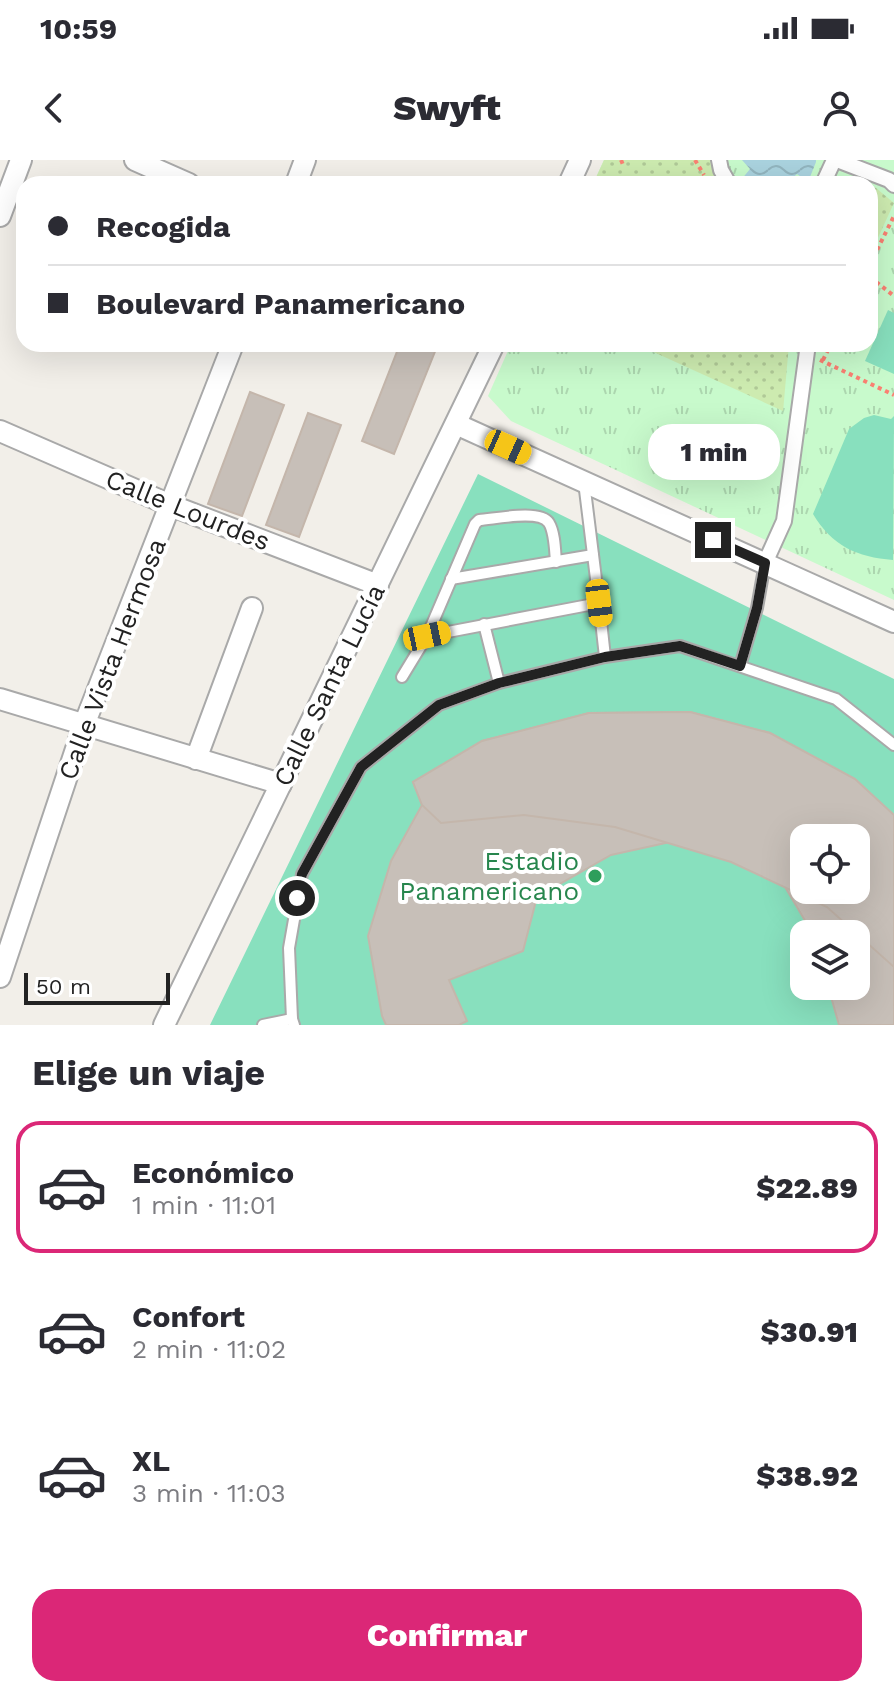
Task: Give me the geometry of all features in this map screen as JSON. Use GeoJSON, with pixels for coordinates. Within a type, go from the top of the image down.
{"type":"FeatureCollection","features":[{"type":"Feature","properties":{"kind":"street"},"geometry":{"type":"LineString","coordinates":[[0,216],[21,160]]}},
{"type":"Feature","properties":{"kind":"street"},"geometry":{"type":"LineString","coordinates":[[135,160],[171,176]]}},
{"type":"Feature","properties":{"kind":"street"},"geometry":{"type":"LineString","coordinates":[[835,160],[889,180],[894,185]]}},
{"type":"Feature","properties":{"kind":"street","name":"Calle Vista Hermosa"},"geometry":{"type":"LineString","coordinates":[[0,977],[84,725],[230,352]]}},
{"type":"Feature","properties":{"kind":"street","name":"Calle Santa Lucía"},"geometry":{"type":"LineString","coordinates":[[164,1025],[490,352]]}},
{"type":"Feature","properties":{"kind":"street"},"geometry":{"type":"LineString","coordinates":[[765,563],[784,521],[807,352]]}},
{"type":"Feature","properties":{"kind":"street"},"geometry":{"type":"LineString","coordinates":[[456,424],[894,622]]}},
{"type":"Feature","properties":{"kind":"street","name":"Calle Lourdes"},"geometry":{"type":"LineString","coordinates":[[0,431],[170,505],[378,585]]}},
{"type":"Feature","properties":{"kind":"street"},"geometry":{"type":"LineString","coordinates":[[196,759],[252,608]]}},
{"type":"Feature","properties":{"kind":"street"},"geometry":{"type":"LineString","coordinates":[[0,699],[281,784]]}},
{"type":"Feature","properties":{"kind":"lane"},"geometry":{"type":"LineString","coordinates":[[584,482],[605,657]]}},
{"type":"Feature","properties":{"kind":"lane"},"geometry":{"type":"LineString","coordinates":[[402,677],[427,636],[479,520],[537,515],[547,520],[551,527],[556,562]]}},
{"type":"Feature","properties":{"kind":"lane"},"geometry":{"type":"LineString","coordinates":[[451,579],[593,555]]}},
{"type":"Feature","properties":{"kind":"lane"},"geometry":{"type":"LineString","coordinates":[[740,666],[757,608],[765,563]]}},
{"type":"Feature","properties":{"kind":"lane"},"geometry":{"type":"LineString","coordinates":[[427,636],[599,603]]}},
{"type":"Feature","properties":{"kind":"lane"},"geometry":{"type":"LineString","coordinates":[[484,624],[499,683]]}},
{"type":"Feature","properties":{"kind":"lane"},"geometry":{"type":"LineString","coordinates":[[263,1025],[293,1022],[289,948],[302,874],[361,767],[439,705],[499,683],[605,657],[680,646],[836,699],[894,745]]}},
{"type":"Feature","properties":{"kind":"path"},"geometry":{"type":"LineString","coordinates":[[621,160],[624,167]]}},
{"type":"Feature","properties":{"kind":"path"},"geometry":{"type":"LineString","coordinates":[[878,248],[894,216]]}},
{"type":"Feature","properties":{"kind":"path"},"geometry":{"type":"LineString","coordinates":[[878,283],[894,296]]}},
{"type":"Feature","properties":{"kind":"path"},"geometry":{"type":"LineString","coordinates":[[811,352],[822,361],[894,395]]}},
{"type":"Feature","properties":{"kind":"path"},"geometry":{"type":"LineString","coordinates":[[822,361],[827,352]]}},
{"type":"Feature","properties":{"kind":"green space"},"geometry":{"type":"Polygon","coordinates":[[[604,160],[894,160],[894,600],[511,421],[488,396],[507,352],[878,352],[878,176],[597,176],[604,160]]]}},
{"type":"Feature","properties":{"kind":"green space"},"geometry":{"type":"Polygon","coordinates":[[[604,160],[719,160],[726,176],[597,176],[604,160]]]}},
{"type":"Feature","properties":{"kind":"green space"},"geometry":{"type":"Polygon","coordinates":[[[878,190],[894,203],[878,238],[878,190]]]}},
{"type":"Feature","properties":{"kind":"green space"},"geometry":{"type":"Polygon","coordinates":[[[888,310],[894,313],[894,374],[865,361],[869,352],[878,352],[878,332],[888,310]]]}},
{"type":"Feature","properties":{"kind":"green space"},"geometry":{"type":"Polygon","coordinates":[[[654,352],[788,352],[783,411],[654,352]]]}},
{"type":"Feature","properties":{"kind":"green space"},"geometry":{"type":"Polygon","coordinates":[[[874,415],[891,419],[894,416],[893,560],[868,556],[847,548],[828,534],[813,514],[849,429],[874,415]]]}},
{"type":"Feature","properties":{"kind":"green space"},"geometry":{"type":"Polygon","coordinates":[[[478,474],[894,679],[894,1025],[210,1025],[478,474]]]}},
{"type":"Feature","properties":{"kind":"water"},"geometry":{"type":"Polygon","coordinates":[[[742,160],[816,160],[810,176],[744,176],[750,169],[742,160]]]}},
{"type":"Feature","properties":{"kind":"building"},"geometry":{"type":"Polygon","coordinates":[[[397,352],[435,352],[394,454],[362,441],[397,352]]]}},
{"type":"Feature","properties":{"kind":"building"},"geometry":{"type":"Polygon","coordinates":[[[250,392],[284,405],[242,516],[208,504],[250,392]]]}},
{"type":"Feature","properties":{"kind":"building"},"geometry":{"type":"Polygon","coordinates":[[[308,413],[341,425],[299,537],[266,525],[308,413]]]}},
{"type":"Feature","properties":{"kind":"building"},"geometry":{"type":"Polygon","coordinates":[[[690,712],[770,733],[855,779],[894,815],[894,1025],[839,1025],[832,1000],[870,1000],[870,920],[805,920],[795,904],[870,904],[870,824],[790,824],[790,895],[763,850],[711,833],[611,855],[537,897],[523,951],[449,980],[467,1021],[459,1025],[386,1025],[368,936],[391,861],[422,805],[413,782],[482,741],[589,713],[690,712]]]}},
{"type":"Feature","properties":{"kind":"building"},"geometry":{"type":"Polygon","coordinates":[[[690,712],[770,733],[855,779],[894,815],[894,967],[870,946],[870,920],[842,920],[821,904],[870,904],[870,824],[790,824],[790,890],[731,862],[615,827],[524,815],[441,823],[422,805],[413,782],[482,741],[589,713],[690,712]]]}},
{"type":"Feature","properties":{"kind":"place","name":"Estadio Panamericano"},"geometry":{"type":"Point","coordinates":[595,876]}},
{"type":"Feature","properties":{"kind":"route"},"geometry":{"type":"LineString","coordinates":[[297,898],[302,874],[361,767],[439,705],[499,683],[605,657],[680,646],[740,666],[757,608],[765,563],[713,540]]}}]}
